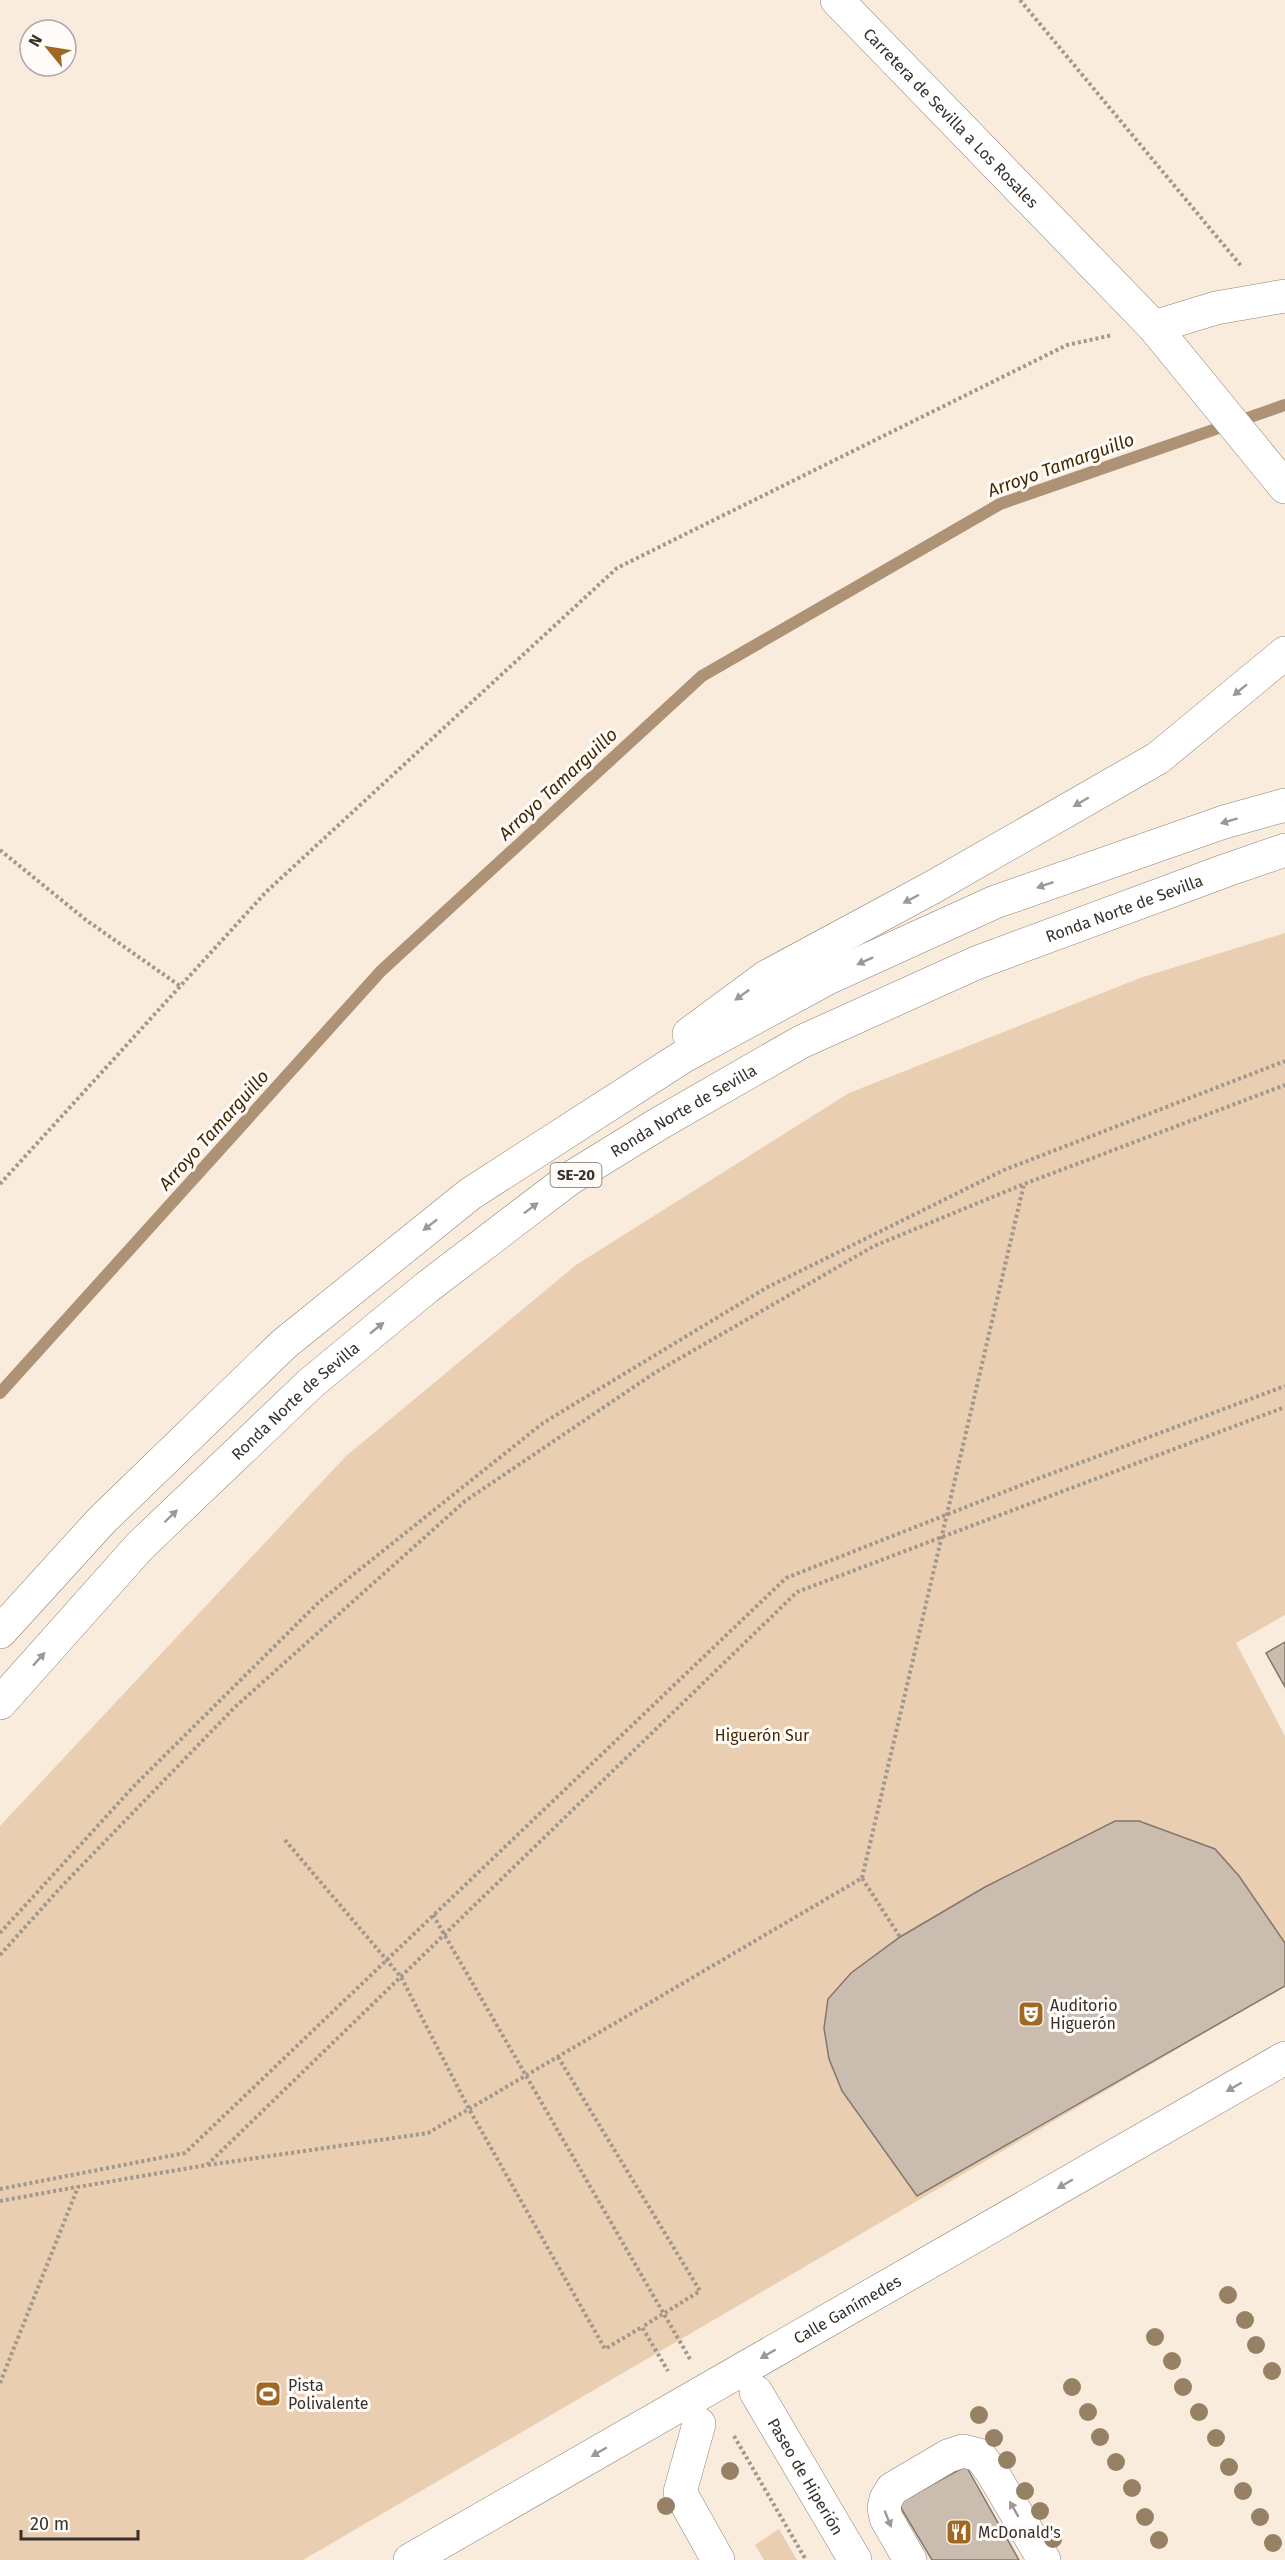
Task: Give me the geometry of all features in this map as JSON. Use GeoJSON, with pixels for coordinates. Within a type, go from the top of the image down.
{"type":"FeatureCollection","features":[{"type":"Feature","properties":{"kind":"main road","name":"Carretera de Sevilla a Los Rosales"},"geometry":{"type":"LineString","coordinates":[[837,0],[1154,327],[1285,487]]}},
{"type":"Feature","properties":{"kind":"main road"},"geometry":{"type":"LineString","coordinates":[[1154,327],[1216,308],[1276,297]]}},
{"type":"Feature","properties":{"kind":"main road"},"geometry":{"type":"LineString","coordinates":[[470,1194],[766,977],[933,887],[1158,758],[1285,653]]}},
{"type":"Feature","properties":{"kind":"main road","name":"SE-20"},"geometry":{"type":"LineString","coordinates":[[0,1632],[102,1520],[284,1344],[470,1194],[684,1056],[828,978],[995,902],[1224,822],[1285,805]]}},
{"type":"Feature","properties":{"kind":"main road","name":"Ronda Norte de Sevilla"},"geometry":{"type":"LineString","coordinates":[[0,1703],[140,1546],[311,1383],[426,1288],[569,1179],[660,1123],[801,1042],[976,963],[1285,850]]}},
{"type":"Feature","properties":{"kind":"main road","name":"Calle Ganímedes"},"geometry":{"type":"LineString","coordinates":[[410,2560],[1285,2058]]}},
{"type":"Feature","properties":{"kind":"main road","name":"Paseo de Hiperión"},"geometry":{"type":"LineString","coordinates":[[756,2392],[855,2560]]}},
{"type":"Feature","properties":{"kind":"main road"},"geometry":{"type":"LineString","coordinates":[[699,2424],[680,2493],[718,2560]]}},
{"type":"Feature","properties":{"kind":"main road"},"geometry":{"type":"LineString","coordinates":[[910,2560],[886,2518],[884,2508],[886,2499],[892,2489],[948,2456],[963,2451],[979,2455],[992,2472],[1044,2560]]}},
{"type":"Feature","properties":{"kind":"path"},"geometry":{"type":"LineString","coordinates":[[1020,0],[1276,297]]}},
{"type":"Feature","properties":{"kind":"path"},"geometry":{"type":"LineString","coordinates":[[0,1184],[266,892],[617,568],[1067,345],[1154,327]]}},
{"type":"Feature","properties":{"kind":"path"},"geometry":{"type":"LineString","coordinates":[[0,850],[86,920],[180,986]]}},
{"type":"Feature","properties":{"kind":"path"},"geometry":{"type":"LineString","coordinates":[[0,1933],[135,1785],[319,1602],[543,1423],[766,1288],[1004,1170],[1285,1061]]}},
{"type":"Feature","properties":{"kind":"path"},"geometry":{"type":"LineString","coordinates":[[0,1955],[62,1886],[234,1708],[465,1500],[656,1372],[874,1246],[1024,1184],[1285,1085]]}},
{"type":"Feature","properties":{"kind":"path"},"geometry":{"type":"LineString","coordinates":[[900,1937],[862,1878],[1024,1184]]}},
{"type":"Feature","properties":{"kind":"path"},"geometry":{"type":"LineString","coordinates":[[0,2189],[186,2153],[786,1578],[1285,1386]]}},
{"type":"Feature","properties":{"kind":"path"},"geometry":{"type":"LineString","coordinates":[[207,2165],[797,1592],[1285,1407]]}},
{"type":"Feature","properties":{"kind":"path"},"geometry":{"type":"LineString","coordinates":[[285,1840],[401,1977],[469,2109],[605,2349],[700,2291],[558,2057]]}},
{"type":"Feature","properties":{"kind":"path"},"geometry":{"type":"LineString","coordinates":[[0,2200],[207,2165],[428,2133],[862,1878]]}},
{"type":"Feature","properties":{"kind":"path"},"geometry":{"type":"LineString","coordinates":[[433,1915],[682,2346]]}},
{"type":"Feature","properties":{"kind":"path"},"geometry":{"type":"LineString","coordinates":[[0,2383],[78,2187]]}},
{"type":"Feature","properties":{"kind":"path"},"geometry":{"type":"LineString","coordinates":[[642,2327],[671,2376]]}},
{"type":"Feature","properties":{"kind":"path"},"geometry":{"type":"LineString","coordinates":[[731,2429],[806,2560]]}},
{"type":"Feature","properties":{"kind":"green space","name":"Higuerón Sur"},"geometry":{"type":"Polygon","coordinates":[[[1285,933],[1285,1615],[1236,1643],[1285,1736],[1285,1986],[303,2560],[0,2560],[0,1826],[346,1456],[576,1265],[849,1093],[1140,978],[1285,933]]]}},
{"type":"Feature","properties":{"kind":"green space"},"geometry":{"type":"Polygon","coordinates":[[[779,2529],[797,2560],[764,2560],[755,2545],[779,2529]]]}},
{"type":"Feature","properties":{"kind":"building"},"geometry":{"type":"Polygon","coordinates":[[[1285,1642],[1285,1687],[1266,1653],[1285,1642]]]}},
{"type":"Feature","properties":{"kind":"building","name":"Auditorio Higuerón"},"geometry":{"type":"Polygon","coordinates":[[[1115,1821],[1139,1821],[1215,1849],[1239,1876],[1285,1943],[1285,1986],[917,2196],[842,2091],[829,2059],[824,2028],[828,1999],[851,1973],[900,1937],[985,1887],[1115,1821]]]}},
{"type":"Feature","properties":{"kind":"building","name":"McDonald's"},"geometry":{"type":"Polygon","coordinates":[[[966,2466],[1019,2560],[932,2560],[898,2503],[966,2466]]]}},
{"type":"Feature","properties":{"kind":"waterway","name":"Arroyo Tamarguillo"},"geometry":{"type":"LineString","coordinates":[[0,1393],[381,971],[702,676],[1000,504],[1285,405]]}},
{"type":"Feature","properties":{"kind":"place","name":"Auditorio Higuerón"},"geometry":{"type":"Point","coordinates":[1031,2014]}},
{"type":"Feature","properties":{"kind":"place","name":"Pista Polivalente"},"geometry":{"type":"Point","coordinates":[268,2394]}},
{"type":"Feature","properties":{"kind":"place","name":"McDonald's"},"geometry":{"type":"Point","coordinates":[959,2532]}}]}
